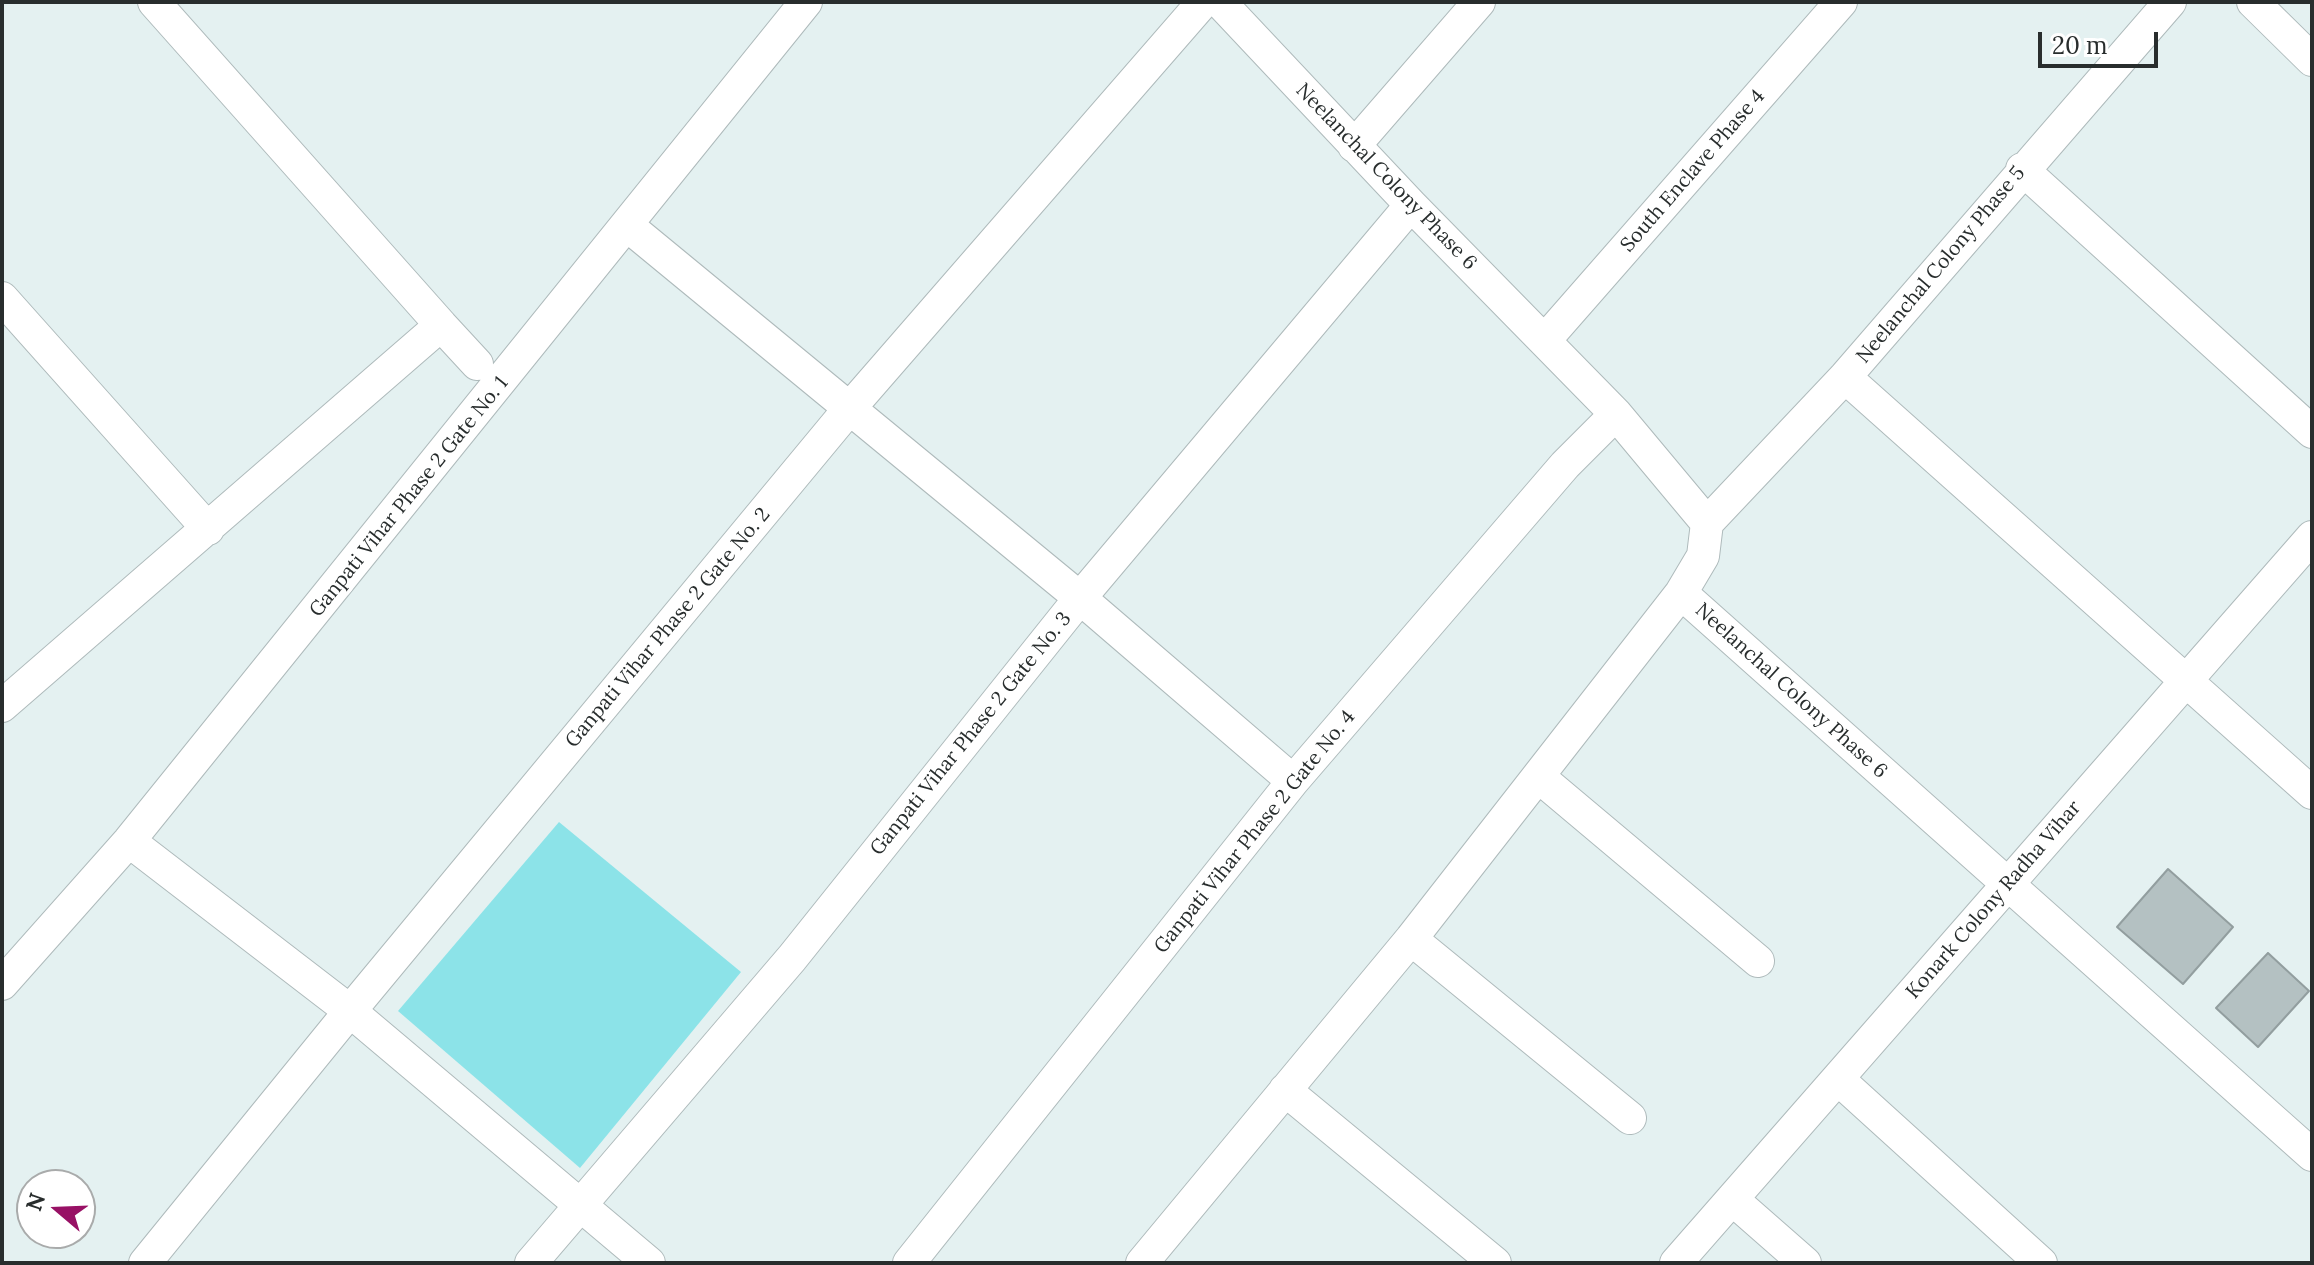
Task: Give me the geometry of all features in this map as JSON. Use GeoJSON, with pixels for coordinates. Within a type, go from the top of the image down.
{"type":"FeatureCollection","features":[{"type":"Feature","properties":{"kind":"street"},"geometry":{"type":"LineString","coordinates":[[154,2],[477,364]]}},
{"type":"Feature","properties":{"kind":"street","name":"Ganpati Vihar Phase 2 Gate No. 1"},"geometry":{"type":"LineString","coordinates":[[2,984],[129,841],[806,2]]}},
{"type":"Feature","properties":{"kind":"street","name":"Ganpati Vihar Phase 2 Gate No. 2"},"geometry":{"type":"LineString","coordinates":[[145,1263],[849,409],[1203,2]]}},
{"type":"Feature","properties":{"kind":"street","name":"Neelanchal Colony Phase 6"},"geometry":{"type":"LineString","coordinates":[[1220,2],[1354,146],[1616,414],[1707,523],[1703,556],[1681,593],[2312,1155]]}},
{"type":"Feature","properties":{"kind":"street"},"geometry":{"type":"LineString","coordinates":[[1354,146],[1479,2]]}},
{"type":"Feature","properties":{"kind":"street","name":"South Enclave Phase 4"},"geometry":{"type":"LineString","coordinates":[[1545,340],[1841,2]]}},
{"type":"Feature","properties":{"kind":"street","name":"Neelanchal Colony Phase 5"},"geometry":{"type":"LineString","coordinates":[[1707,523],[1845,377],[2022,169],[2170,2]]}},
{"type":"Feature","properties":{"kind":"street"},"geometry":{"type":"LineString","coordinates":[[2253,2],[2312,60]]}},
{"type":"Feature","properties":{"kind":"street"},"geometry":{"type":"LineString","coordinates":[[2022,169],[2312,432]]}},
{"type":"Feature","properties":{"kind":"street","name":"Ganpati Vihar Phase 2 Gate No. 3"},"geometry":{"type":"LineString","coordinates":[[531,1263],[792,958],[1080,598],[1411,205]]}},
{"type":"Feature","properties":{"kind":"street"},"geometry":{"type":"LineString","coordinates":[[628,226],[1080,598],[1293,781]]}},
{"type":"Feature","properties":{"kind":"street"},"geometry":{"type":"LineString","coordinates":[[2,298],[208,529]]}},
{"type":"Feature","properties":{"kind":"street"},"geometry":{"type":"LineString","coordinates":[[2,706],[441,325]]}},
{"type":"Feature","properties":{"kind":"street"},"geometry":{"type":"LineString","coordinates":[[1845,377],[2312,793]]}},
{"type":"Feature","properties":{"kind":"street","name":"Ganpati Vihar Phase 2 Gate No. 4"},"geometry":{"type":"LineString","coordinates":[[909,1263],[1293,781],[1565,465],[1616,414]]}},
{"type":"Feature","properties":{"kind":"street","name":"Konark Colony Radha Vihar"},"geometry":{"type":"LineString","coordinates":[[1676,1263],[2312,537]]}},
{"type":"Feature","properties":{"kind":"street"},"geometry":{"type":"LineString","coordinates":[[1157,1257],[1285,1090],[1411,939],[1681,593]]}},
{"type":"Feature","properties":{"kind":"street"},"geometry":{"type":"LineString","coordinates":[[1539,777],[1758,961]]}},
{"type":"Feature","properties":{"kind":"street"},"geometry":{"type":"LineString","coordinates":[[129,841],[350,1011],[649,1263]]}},
{"type":"Feature","properties":{"kind":"street"},"geometry":{"type":"LineString","coordinates":[[1411,939],[1630,1118]]}},
{"type":"Feature","properties":{"kind":"street"},"geometry":{"type":"LineString","coordinates":[[1838,1079],[2041,1263]]}},
{"type":"Feature","properties":{"kind":"street"},"geometry":{"type":"LineString","coordinates":[[1285,1090],[1495,1263]]}},
{"type":"Feature","properties":{"kind":"street"},"geometry":{"type":"LineString","coordinates":[[1732,1199],[1805,1263]]}},
{"type":"Feature","properties":{"kind":"shaded area"},"geometry":{"type":"Polygon","coordinates":[[[559,822],[741,972],[580,1168],[398,1011],[559,822]]]}},
{"type":"Feature","properties":{"kind":"building"},"geometry":{"type":"Polygon","coordinates":[[[2168,869],[2233,927],[2183,984],[2117,927],[2168,869]]]}},
{"type":"Feature","properties":{"kind":"building"},"geometry":{"type":"Polygon","coordinates":[[[2268,953],[2309,991],[2258,1047],[2216,1008],[2268,953]]]}}]}
